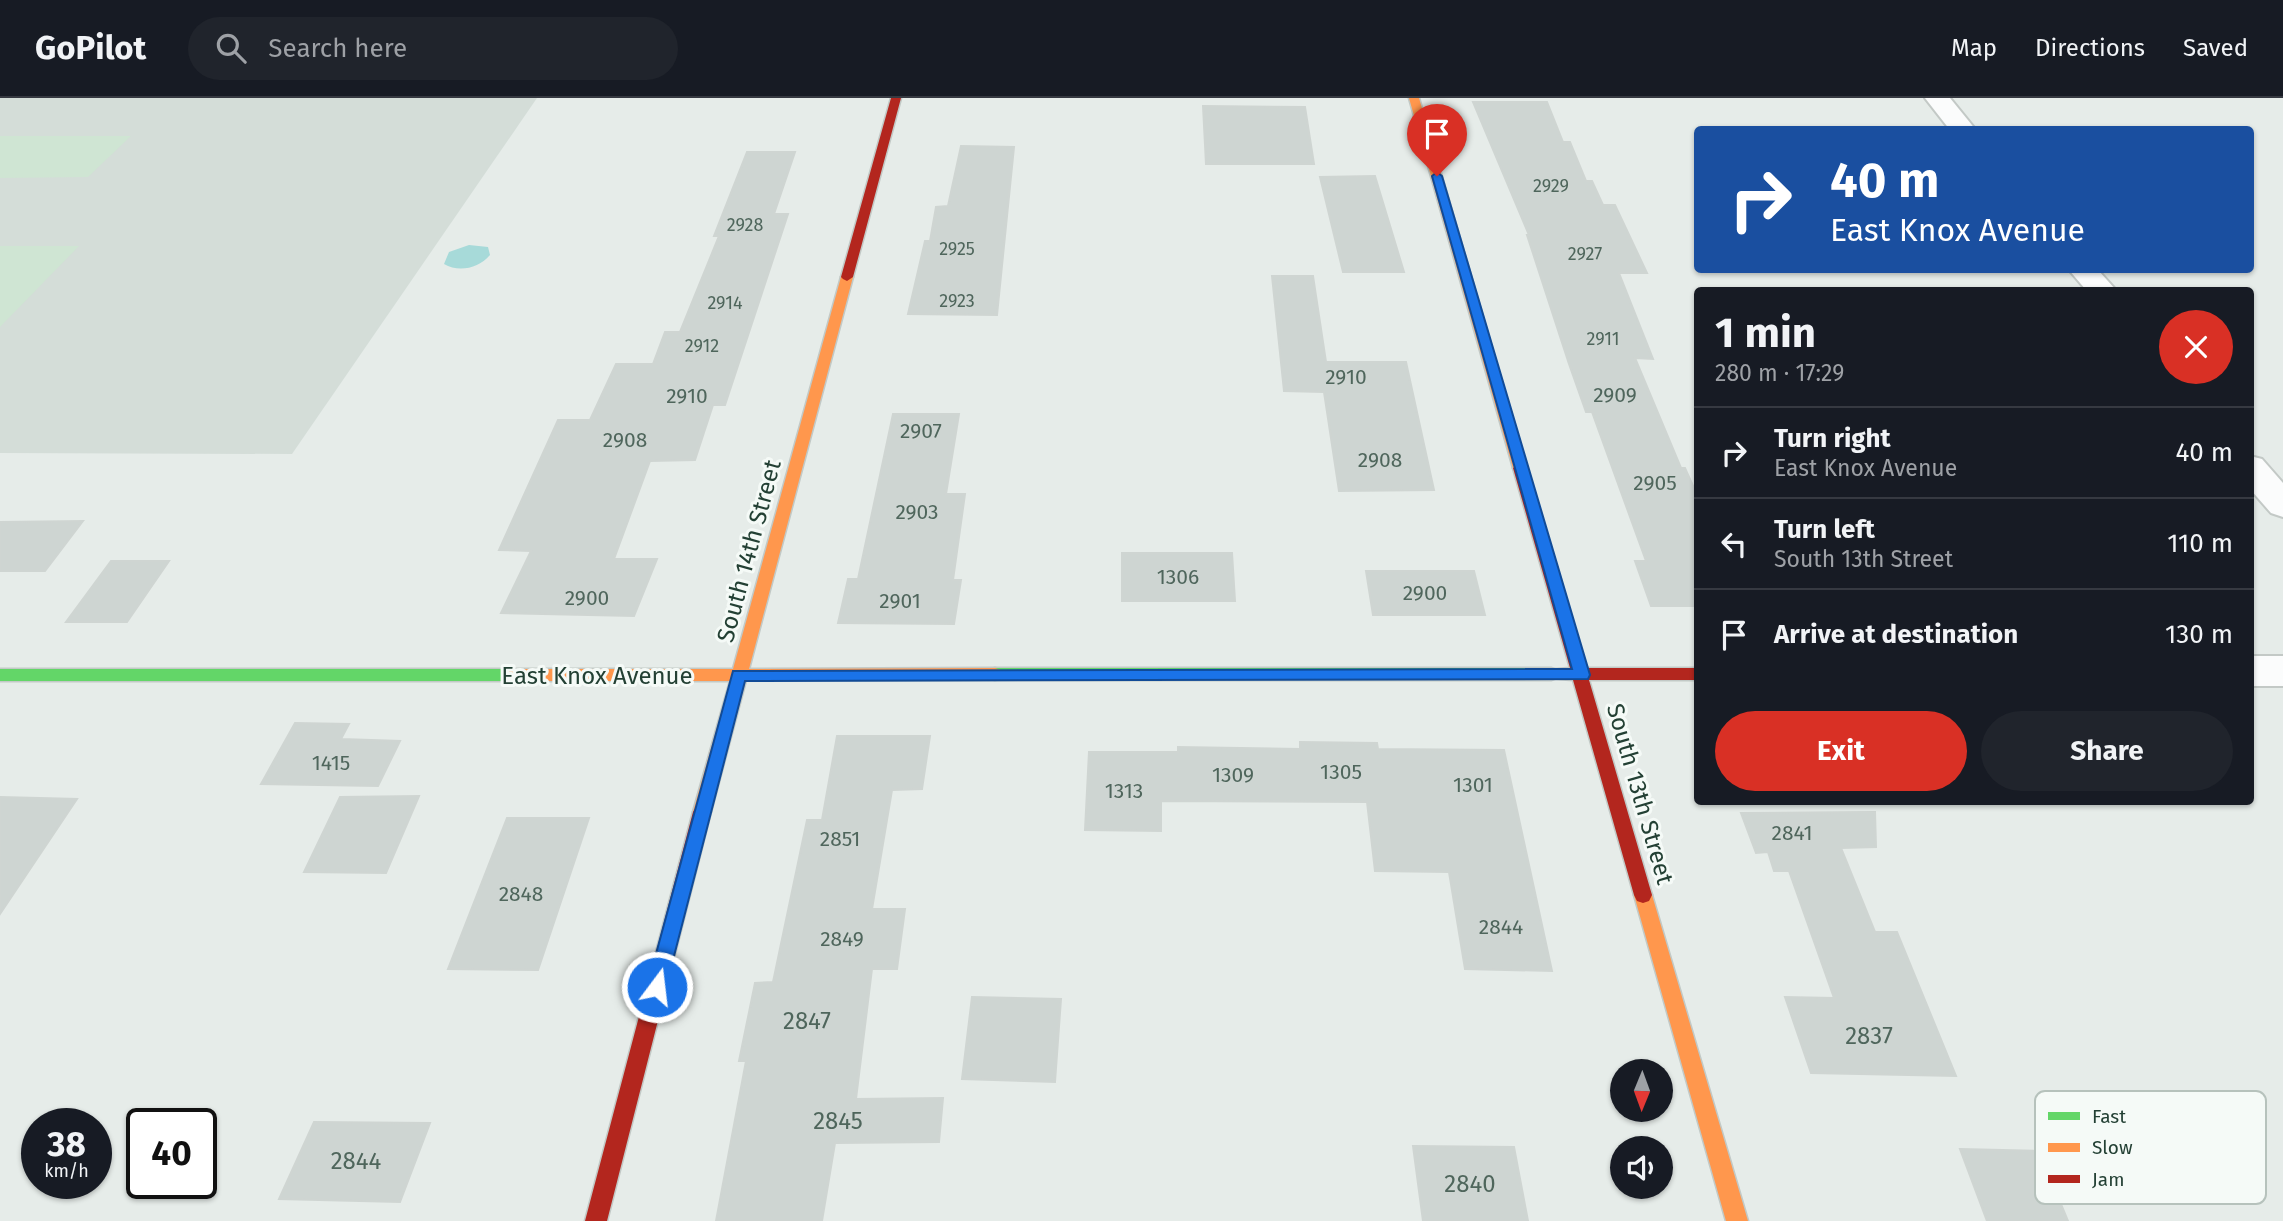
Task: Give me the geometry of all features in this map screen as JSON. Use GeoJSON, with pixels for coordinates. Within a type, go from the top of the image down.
{"type":"FeatureCollection","features":[{"type":"Feature","properties":{"kind":"street","name":"South 14th Street"},"geometry":{"type":"LineString","coordinates":[[596,1221],[738,675],[896,98]]}},
{"type":"Feature","properties":{"kind":"street","name":"South 13th Street"},"geometry":{"type":"LineString","coordinates":[[1415,98],[1737,1221]]}},
{"type":"Feature","properties":{"kind":"street"},"geometry":{"type":"LineString","coordinates":[[1937,98],[1961,126]]}},
{"type":"Feature","properties":{"kind":"street"},"geometry":{"type":"LineString","coordinates":[[2086,273],[2098,287]]}},
{"type":"Feature","properties":{"kind":"street"},"geometry":{"type":"LineString","coordinates":[[2254,472],[2283,505]]}},
{"type":"Feature","properties":{"kind":"street"},"geometry":{"type":"LineString","coordinates":[[2254,671],[2283,671]]}},
{"type":"Feature","properties":{"kind":"street","name":"East Knox Avenue"},"geometry":{"type":"LineString","coordinates":[[0,675],[1694,674]]}},
{"type":"Feature","properties":{"kind":"shaded area"},"geometry":{"type":"Polygon","coordinates":[[[0,98],[537,98],[292,454],[0,453],[0,98]]]}},
{"type":"Feature","properties":{"kind":"green space"},"geometry":{"type":"Polygon","coordinates":[[[0,136],[131,136],[88,177],[0,178],[0,136]]]}},
{"type":"Feature","properties":{"kind":"green space"},"geometry":{"type":"Polygon","coordinates":[[[0,246],[79,246],[0,327],[0,246]]]}},
{"type":"Feature","properties":{"kind":"water"},"geometry":{"type":"Polygon","coordinates":[[[469,245],[488,247],[490,255],[468,268],[444,264],[449,252],[469,245]]]}},
{"type":"Feature","properties":{"kind":"building"},"geometry":{"type":"Polygon","coordinates":[[[1473,102],[1547,102],[1563,142],[1570,142],[1586,181],[1592,181],[1603,205],[1615,205],[1647,273],[1619,273],[1653,359],[1635,358],[1681,468],[1685,468],[1694,488],[1694,606],[1651,606],[1635,561],[1646,561],[1592,412],[1586,412],[1529,235],[1473,102]]]}},
{"type":"Feature","properties":{"kind":"building"},"geometry":{"type":"Polygon","coordinates":[[[1203,106],[1305,107],[1314,164],[1206,164],[1203,106]]]}},
{"type":"Feature","properties":{"kind":"building"},"geometry":{"type":"Polygon","coordinates":[[[961,146],[1014,147],[997,315],[908,314],[925,241],[930,241],[936,207],[948,206],[961,146]]]}},
{"type":"Feature","properties":{"kind":"building"},"geometry":{"type":"Polygon","coordinates":[[[747,152],[795,152],[774,214],[788,214],[725,405],[713,405],[695,460],[650,461],[614,559],[657,559],[634,616],[501,613],[531,551],[499,550],[558,420],[590,420],[616,364],[653,364],[665,332],[680,332],[719,236],[714,236],[747,152]]]}},
{"type":"Feature","properties":{"kind":"building"},"geometry":{"type":"Polygon","coordinates":[[[1375,176],[1404,272],[1343,272],[1320,177],[1375,176]]]}},
{"type":"Feature","properties":{"kind":"building"},"geometry":{"type":"Polygon","coordinates":[[[1272,276],[1313,276],[1326,362],[1406,362],[1434,490],[1339,491],[1324,392],[1284,391],[1272,276]]]}},
{"type":"Feature","properties":{"kind":"building"},"geometry":{"type":"Polygon","coordinates":[[[893,414],[959,414],[946,494],[965,494],[953,580],[961,580],[954,624],[838,623],[848,579],[858,579],[893,414]]]}},
{"type":"Feature","properties":{"kind":"building"},"geometry":{"type":"Polygon","coordinates":[[[83,521],[45,571],[0,571],[0,522],[83,521]]]}},
{"type":"Feature","properties":{"kind":"building"},"geometry":{"type":"Polygon","coordinates":[[[1122,553],[1232,553],[1235,601],[1122,601],[1122,553]]]}},
{"type":"Feature","properties":{"kind":"building"},"geometry":{"type":"Polygon","coordinates":[[[111,561],[169,561],[127,622],[66,622],[111,561]]]}},
{"type":"Feature","properties":{"kind":"building"},"geometry":{"type":"Polygon","coordinates":[[[1366,571],[1474,571],[1485,615],[1373,615],[1366,571]]]}},
{"type":"Feature","properties":{"kind":"building"},"geometry":{"type":"Polygon","coordinates":[[[295,723],[349,724],[341,739],[400,741],[378,786],[261,784],[295,723]]]}},
{"type":"Feature","properties":{"kind":"building"},"geometry":{"type":"Polygon","coordinates":[[[837,736],[930,736],[922,789],[892,790],[872,909],[905,909],[897,969],[872,969],[856,1099],[943,1098],[939,1142],[835,1143],[822,1221],[716,1221],[746,1061],[739,1061],[755,983],[773,982],[807,820],[822,820],[837,736]]]}},
{"type":"Feature","properties":{"kind":"building"},"geometry":{"type":"Polygon","coordinates":[[[1300,742],[1377,743],[1378,749],[1504,750],[1552,971],[1465,969],[1449,872],[1375,871],[1367,802],[1161,801],[1161,831],[1085,830],[1089,752],[1178,752],[1178,747],[1300,749],[1300,742]]]}},
{"type":"Feature","properties":{"kind":"building"},"geometry":{"type":"Polygon","coordinates":[[[419,796],[386,873],[304,872],[340,797],[419,796]]]}},
{"type":"Feature","properties":{"kind":"building"},"geometry":{"type":"Polygon","coordinates":[[[0,797],[77,799],[0,914],[0,797]]]}},
{"type":"Feature","properties":{"kind":"building"},"geometry":{"type":"Polygon","coordinates":[[[1875,812],[1876,847],[1841,848],[1875,932],[1897,932],[1956,1076],[1811,1073],[1785,997],[1834,998],[1789,871],[1774,871],[1768,852],[1756,853],[1741,813],[1875,812]]]}},
{"type":"Feature","properties":{"kind":"building"},"geometry":{"type":"Polygon","coordinates":[[[507,818],[589,818],[538,970],[448,969],[507,818]]]}},
{"type":"Feature","properties":{"kind":"building"},"geometry":{"type":"Polygon","coordinates":[[[972,997],[1061,999],[1055,1082],[962,1079],[972,997]]]}},
{"type":"Feature","properties":{"kind":"building"},"geometry":{"type":"Polygon","coordinates":[[[314,1122],[430,1123],[400,1202],[279,1199],[314,1122]]]}},
{"type":"Feature","properties":{"kind":"building"},"geometry":{"type":"Polygon","coordinates":[[[1413,1146],[1514,1147],[1528,1221],[1423,1221],[1413,1146]]]}},
{"type":"Feature","properties":{"kind":"building"},"geometry":{"type":"Polygon","coordinates":[[[1960,1149],[2035,1151],[2035,1204],[2061,1204],[2068,1221],[1987,1221],[1960,1149]]]}},
{"type":"Feature","properties":{"kind":"traffic: fast"},"geometry":{"type":"LineString","coordinates":[[995,674],[1551,674]]}},
{"type":"Feature","properties":{"kind":"traffic: fast"},"geometry":{"type":"LineString","coordinates":[[0,675],[511,675]]}},
{"type":"Feature","properties":{"kind":"traffic: slow"},"geometry":{"type":"LineString","coordinates":[[1414,98],[1520,468]]}},
{"type":"Feature","properties":{"kind":"traffic: slow"},"geometry":{"type":"LineString","coordinates":[[702,812],[847,277]]}},
{"type":"Feature","properties":{"kind":"traffic: slow"},"geometry":{"type":"LineString","coordinates":[[511,675],[995,674]]}},
{"type":"Feature","properties":{"kind":"traffic: slow"},"geometry":{"type":"LineString","coordinates":[[1643,895],[1737,1221]]}},
{"type":"Feature","properties":{"kind":"traffic: jam"},"geometry":{"type":"LineString","coordinates":[[847,277],[896,98]]}},
{"type":"Feature","properties":{"kind":"traffic: jam"},"geometry":{"type":"LineString","coordinates":[[1520,468],[1643,895]]}},
{"type":"Feature","properties":{"kind":"traffic: jam"},"geometry":{"type":"LineString","coordinates":[[1551,674],[1694,674]]}},
{"type":"Feature","properties":{"kind":"traffic: jam"},"geometry":{"type":"LineString","coordinates":[[596,1221],[702,812]]}},
{"type":"Feature","properties":{"kind":"route"},"geometry":{"type":"LineString","coordinates":[[657,987],[738,675],[1582,675],[1437,176]]}}]}
